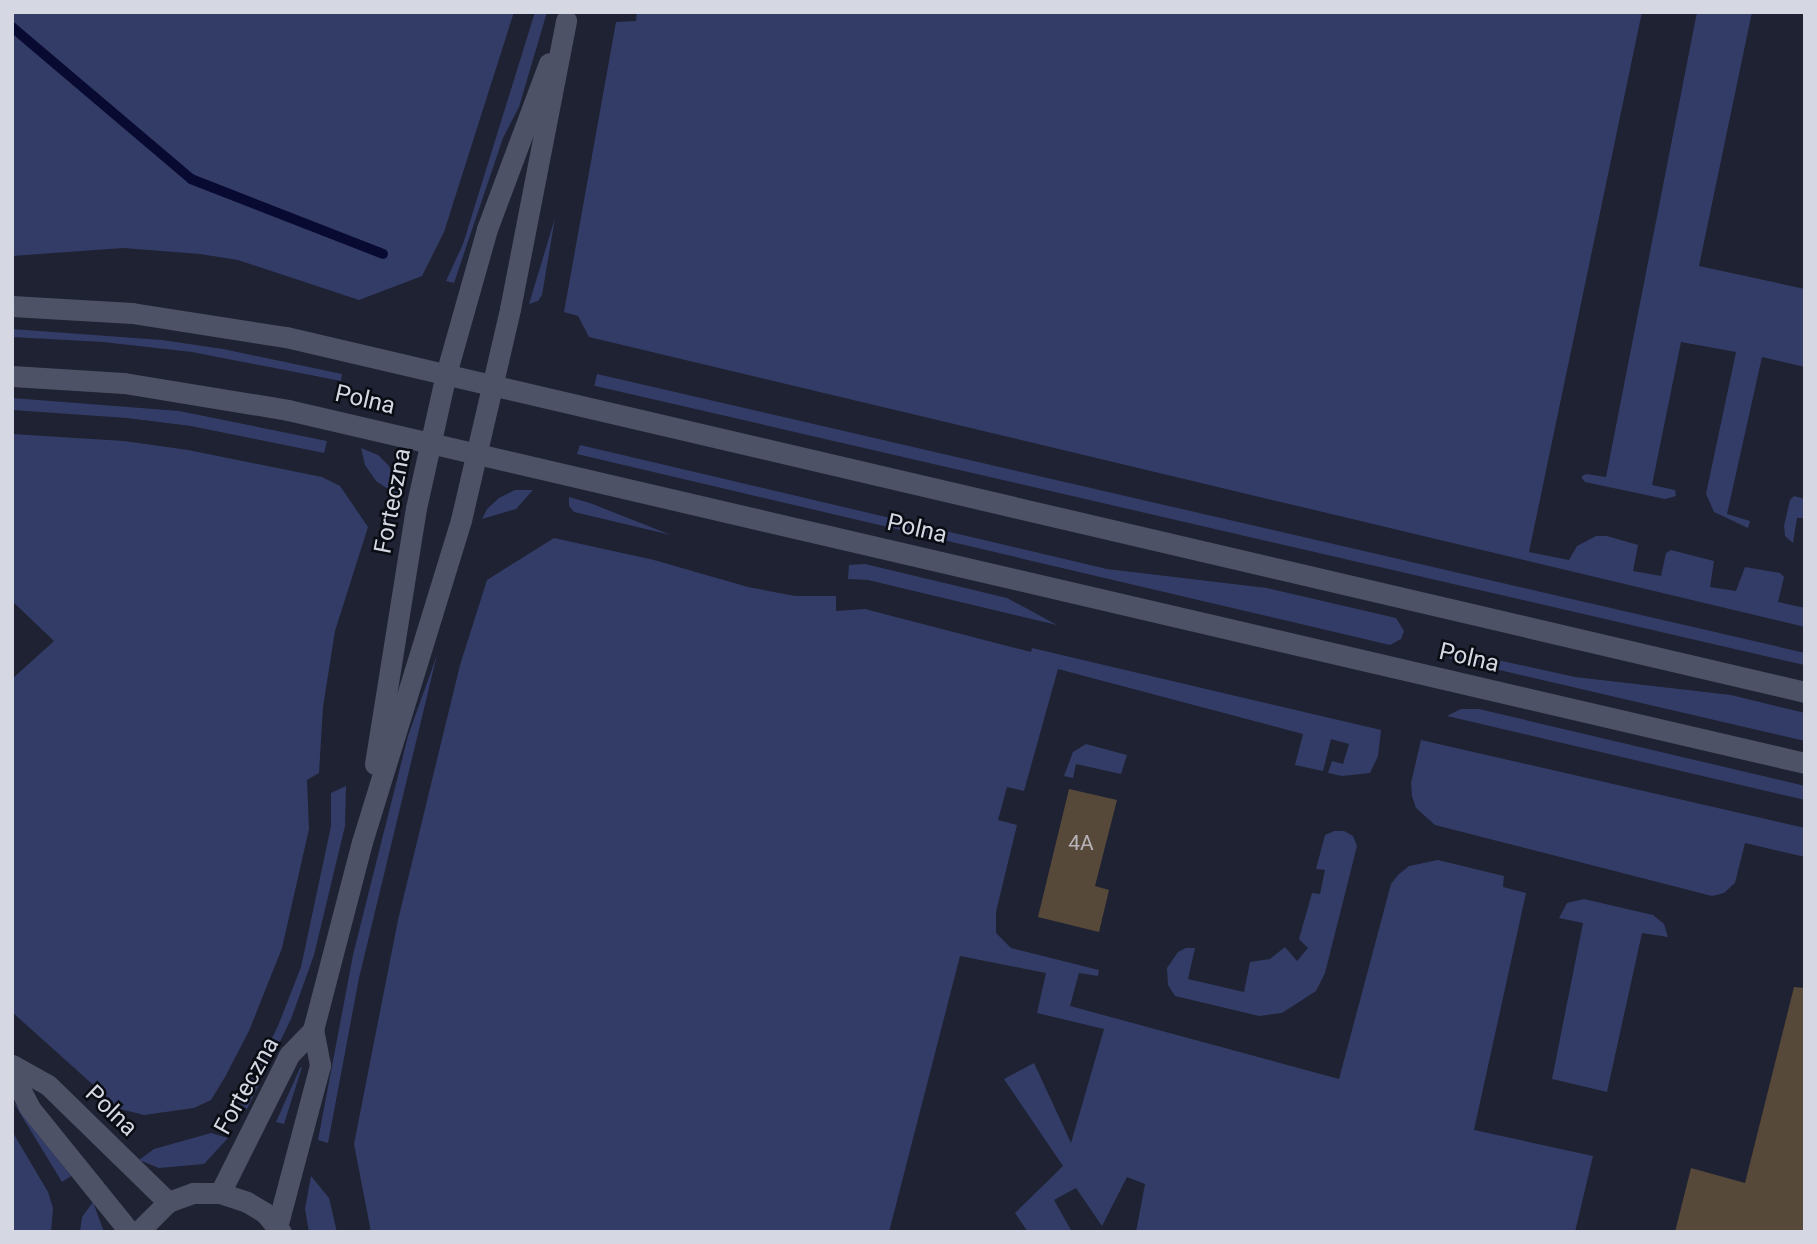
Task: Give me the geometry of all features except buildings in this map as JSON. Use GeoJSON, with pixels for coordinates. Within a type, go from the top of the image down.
{"type":"FeatureCollection","features":[{"type":"Feature","properties":{"kind":"street","name":"Forteczna"},"geometry":{"type":"LineString","coordinates":[[362,842],[416,508],[446,374],[487,229],[567,16]]}},
{"type":"Feature","properties":{"kind":"street","name":"Forteczna"},"geometry":{"type":"LineString","coordinates":[[220,1193],[289,1055],[313,1030],[362,842],[456,538],[510,309],[567,16]]}},
{"type":"Feature","properties":{"kind":"street","name":"Polna"},"geometry":{"type":"LineString","coordinates":[[12,306],[132,313],[223,326],[446,374],[1805,692]]}},
{"type":"Feature","properties":{"kind":"street","name":"Polna"},"geometry":{"type":"LineString","coordinates":[[12,376],[124,383],[214,395],[430,442],[1805,763]]}},
{"type":"Feature","properties":{"kind":"street"},"geometry":{"type":"LineString","coordinates":[[138,1232],[168,1202],[193,1194],[220,1193],[256,1208],[279,1229],[320,1065],[313,1030]]}},
{"type":"Feature","properties":{"kind":"street","name":"Polna"},"geometry":{"type":"LineString","coordinates":[[12,1065],[48,1085],[168,1202]]}},
{"type":"Feature","properties":{"kind":"street"},"geometry":{"type":"LineString","coordinates":[[12,1073],[29,1107],[130,1232]]}},
{"type":"Feature","properties":{"kind":"shaded area"},"geometry":{"type":"Polygon","coordinates":[[[12,12],[514,12],[444,232],[422,276],[359,300],[238,260],[200,254],[123,248],[12,256],[12,12]]]}},
{"type":"Feature","properties":{"kind":"shaded area"},"geometry":{"type":"Polygon","coordinates":[[[535,12],[547,12],[519,107],[503,138],[454,283],[446,281],[463,244],[535,12]]]}},
{"type":"Feature","properties":{"kind":"shaded area"},"geometry":{"type":"Polygon","coordinates":[[[637,12],[1642,12],[1529,552],[1569,560],[1577,546],[1596,536],[1607,536],[1638,545],[1633,571],[1661,576],[1666,553],[1671,550],[1714,561],[1710,587],[1736,591],[1745,567],[1780,573],[1784,577],[1778,602],[1805,608],[1805,627],[589,337],[578,316],[564,312],[616,22],[636,21],[637,12]]]}},
{"type":"Feature","properties":{"kind":"shaded area"},"geometry":{"type":"Polygon","coordinates":[[[1697,12],[1752,12],[1699,266],[1805,289],[1805,367],[1762,357],[1727,514],[1750,521],[1748,528],[1714,512],[1706,494],[1736,352],[1681,342],[1652,485],[1675,490],[1676,496],[1665,499],[1585,482],[1581,477],[1586,474],[1606,477],[1697,12]]]}},
{"type":"Feature","properties":{"kind":"shaded area"},"geometry":{"type":"Polygon","coordinates":[[[555,218],[542,295],[538,301],[529,304],[555,218]]]}},
{"type":"Feature","properties":{"kind":"shaded area"},"geometry":{"type":"Polygon","coordinates":[[[12,329],[162,340],[223,349],[342,374],[341,381],[192,352],[103,342],[12,337],[12,329]]]}},
{"type":"Feature","properties":{"kind":"shaded area"},"geometry":{"type":"Polygon","coordinates":[[[597,374],[1805,653],[1803,665],[594,386],[597,374]]]}},
{"type":"Feature","properties":{"kind":"shaded area"},"geometry":{"type":"Polygon","coordinates":[[[12,398],[179,411],[327,441],[324,453],[191,426],[127,418],[12,410],[12,398]]]}},
{"type":"Feature","properties":{"kind":"shaded area"},"geometry":{"type":"Polygon","coordinates":[[[12,434],[124,441],[188,450],[322,477],[340,486],[368,527],[335,631],[323,707],[319,773],[307,780],[309,829],[282,948],[249,1031],[225,1077],[211,1100],[194,1108],[144,1115],[120,1109],[12,1012],[12,679],[54,641],[12,601],[12,434]]]}},
{"type":"Feature","properties":{"kind":"shaded area"},"geometry":{"type":"Polygon","coordinates":[[[580,445],[1107,569],[1267,588],[1396,618],[1404,631],[1401,639],[1390,645],[577,454],[580,445]]]}},
{"type":"Feature","properties":{"kind":"shaded area"},"geometry":{"type":"Polygon","coordinates":[[[361,448],[378,455],[389,466],[400,497],[376,481],[365,465],[361,448]]]}},
{"type":"Feature","properties":{"kind":"shaded area"},"geometry":{"type":"Polygon","coordinates":[[[515,490],[533,490],[516,509],[482,519],[487,509],[499,498],[515,490]]]}},
{"type":"Feature","properties":{"kind":"shaded area"},"geometry":{"type":"Polygon","coordinates":[[[1794,496],[1805,499],[1805,518],[1797,518],[1793,543],[1785,536],[1784,526],[1790,500],[1794,496]]]}},
{"type":"Feature","properties":{"kind":"shaded area"},"geometry":{"type":"Polygon","coordinates":[[[569,497],[671,535],[574,512],[569,506],[569,497]]]}},
{"type":"Feature","properties":{"kind":"shaded area"},"geometry":{"type":"Polygon","coordinates":[[[554,538],[654,560],[748,587],[795,596],[836,596],[836,611],[865,609],[1031,652],[1032,648],[1381,730],[1378,756],[1370,773],[1342,776],[1328,773],[1332,761],[1343,764],[1349,744],[1331,739],[1323,771],[1295,765],[1303,734],[1058,669],[1024,791],[1007,787],[998,820],[1017,825],[996,912],[996,933],[1011,948],[1099,970],[1098,976],[1079,973],[1070,1006],[1339,1079],[1391,884],[1398,875],[1409,866],[1438,860],[1504,876],[1503,887],[1526,893],[1474,1130],[1593,1156],[1575,1232],[1136,1232],[1145,1184],[1127,1177],[1102,1226],[1076,1188],[1054,1200],[1072,1232],[1028,1232],[1015,1213],[1063,1166],[1004,1079],[1034,1063],[1071,1143],[1104,1029],[1037,1013],[1046,973],[960,956],[889,1232],[371,1232],[354,1144],[398,920],[460,665],[487,580],[554,538]]]}},
{"type":"Feature","properties":{"kind":"shaded area"},"geometry":{"type":"Polygon","coordinates":[[[865,564],[1007,598],[1057,625],[868,580],[848,579],[849,565],[865,564]]]}},
{"type":"Feature","properties":{"kind":"shaded area"},"geometry":{"type":"Polygon","coordinates":[[[1470,654],[1575,677],[1731,695],[1805,713],[1805,741],[1448,658],[1470,654]]]}},
{"type":"Feature","properties":{"kind":"shaded area"},"geometry":{"type":"Polygon","coordinates":[[[437,655],[359,978],[328,1143],[318,1140],[353,955],[408,736],[437,655]]]}},
{"type":"Feature","properties":{"kind":"shaded area"},"geometry":{"type":"Polygon","coordinates":[[[1461,709],[1479,709],[1805,786],[1805,800],[1447,716],[1461,709]]]}},
{"type":"Feature","properties":{"kind":"shaded area"},"geometry":{"type":"Polygon","coordinates":[[[1421,740],[1805,828],[1805,857],[1745,843],[1735,883],[1724,893],[1712,896],[1435,825],[1416,808],[1412,796],[1411,783],[1421,740]]]}},
{"type":"Feature","properties":{"kind":"shaded area"},"geometry":{"type":"Polygon","coordinates":[[[1086,744],[1127,755],[1121,774],[1076,764],[1073,778],[1064,776],[1073,752],[1086,744]]]}},
{"type":"Feature","properties":{"kind":"shaded area"},"geometry":{"type":"Polygon","coordinates":[[[346,786],[345,826],[314,955],[291,1019],[247,1109],[239,1103],[278,1026],[301,967],[331,826],[331,793],[346,786]]]}},
{"type":"Feature","properties":{"kind":"shaded area"},"geometry":{"type":"Polygon","coordinates":[[[1344,831],[1353,836],[1357,846],[1325,973],[1316,991],[1282,1013],[1259,1016],[1175,996],[1168,985],[1167,968],[1178,952],[1186,948],[1195,948],[1188,979],[1244,992],[1250,962],[1270,959],[1285,947],[1297,961],[1308,948],[1299,939],[1312,893],[1320,894],[1325,870],[1316,869],[1325,835],[1344,831]]]}},
{"type":"Feature","properties":{"kind":"shaded area"},"geometry":{"type":"Polygon","coordinates":[[[1584,899],[1653,915],[1664,924],[1668,937],[1642,933],[1607,1092],[1552,1079],[1583,923],[1559,918],[1567,903],[1584,899]]]}},
{"type":"Feature","properties":{"kind":"shaded area"},"geometry":{"type":"Polygon","coordinates":[[[302,1067],[284,1124],[276,1122],[300,1068],[302,1067]]]}},
{"type":"Feature","properties":{"kind":"shaded area"},"geometry":{"type":"Polygon","coordinates":[[[12,1100],[71,1176],[62,1182],[12,1100]]]}},
{"type":"Feature","properties":{"kind":"shaded area"},"geometry":{"type":"Polygon","coordinates":[[[12,1131],[48,1192],[53,1208],[51,1232],[12,1232],[12,1131]]]}},
{"type":"Feature","properties":{"kind":"shaded area"},"geometry":{"type":"Polygon","coordinates":[[[211,1133],[228,1138],[204,1164],[159,1168],[139,1160],[154,1149],[211,1133]]]}},
{"type":"Feature","properties":{"kind":"shaded area"},"geometry":{"type":"Polygon","coordinates":[[[311,1176],[329,1198],[337,1232],[309,1232],[305,1209],[311,1176]]]}},
{"type":"Feature","properties":{"kind":"shaded area"},"geometry":{"type":"Polygon","coordinates":[[[93,1202],[104,1232],[80,1232],[82,1217],[93,1202]]]}},
{"type":"Feature","properties":{"kind":"waterway"},"geometry":{"type":"LineString","coordinates":[[12,27],[191,179],[383,254]]}}]}
